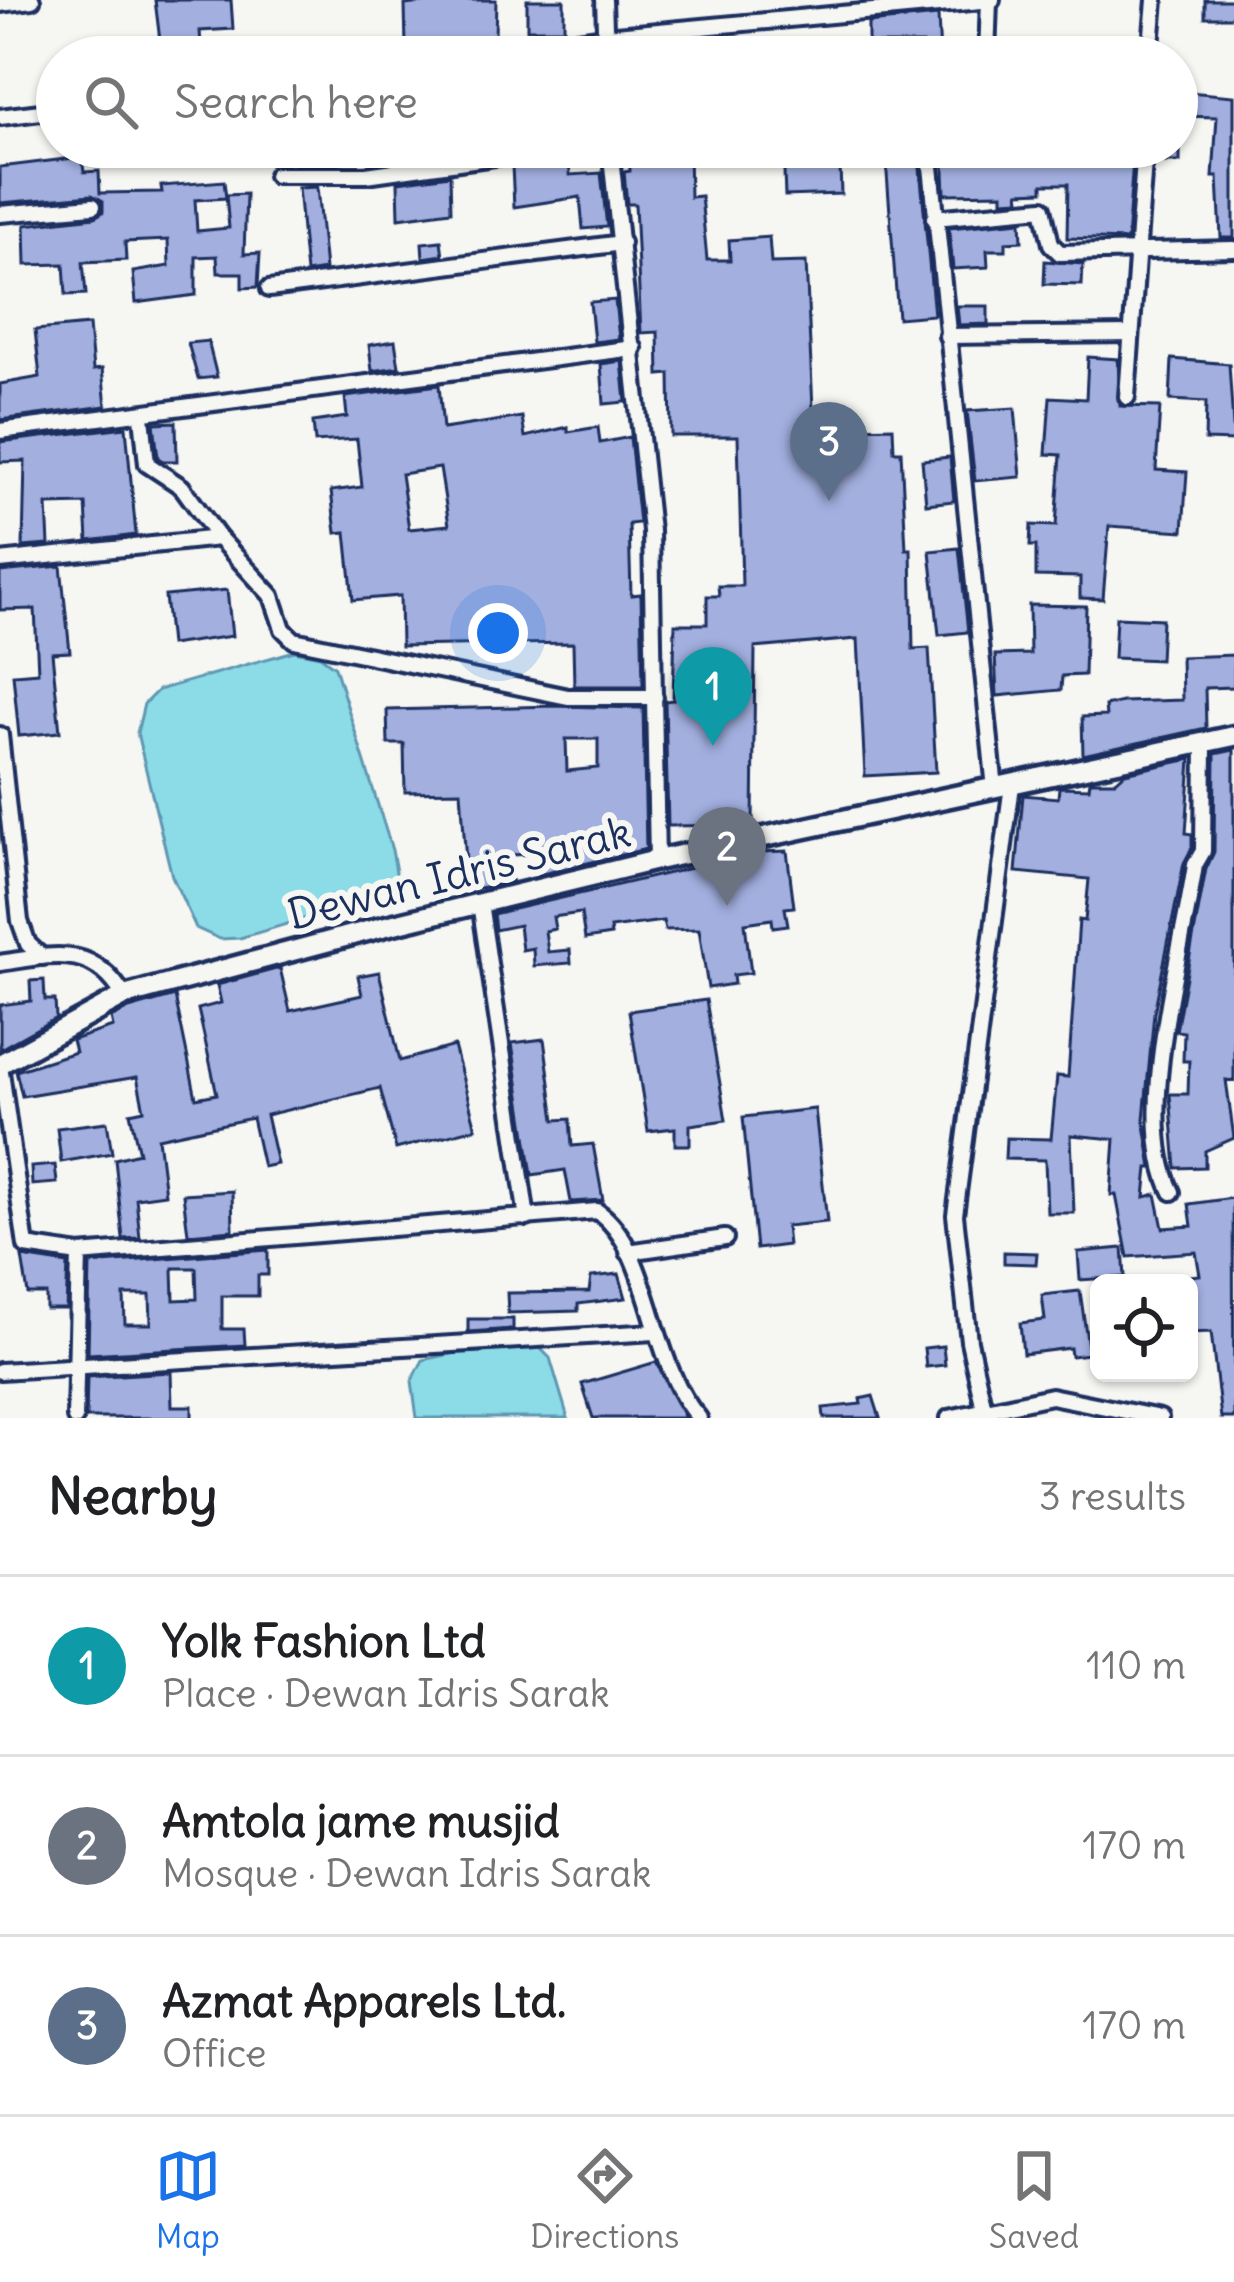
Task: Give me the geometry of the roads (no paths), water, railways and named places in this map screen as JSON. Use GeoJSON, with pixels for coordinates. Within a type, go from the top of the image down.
{"type":"FeatureCollection","features":[{"type":"Feature","properties":{"kind":"main road","name":"Dewan Idris Sarak"},"geometry":{"type":"LineString","coordinates":[[0,1065],[124,996],[657,860],[1234,736]]}},
{"type":"Feature","properties":{"kind":"street"},"geometry":{"type":"LineString","coordinates":[[0,4],[32,0]]}},
{"type":"Feature","properties":{"kind":"street"},"geometry":{"type":"LineString","coordinates":[[604,0],[604,35]]}},
{"type":"Feature","properties":{"kind":"street"},"geometry":{"type":"LineString","coordinates":[[598,36],[990,0],[988,36]]}},
{"type":"Feature","properties":{"kind":"street"},"geometry":{"type":"LineString","coordinates":[[1152,36],[1155,0]]}},
{"type":"Feature","properties":{"kind":"street"},"geometry":{"type":"LineString","coordinates":[[0,117],[36,113]]}},
{"type":"Feature","properties":{"kind":"street"},"geometry":{"type":"LineString","coordinates":[[277,175],[366,175],[416,168]]}},
{"type":"Feature","properties":{"kind":"street"},"geometry":{"type":"LineString","coordinates":[[613,168],[651,531],[657,860]]}},
{"type":"Feature","properties":{"kind":"street"},"geometry":{"type":"LineString","coordinates":[[930,168],[1004,787],[955,1215],[969,1341],[983,1408]]}},
{"type":"Feature","properties":{"kind":"street"},"geometry":{"type":"LineString","coordinates":[[1127,397],[1143,168]]}},
{"type":"Feature","properties":{"kind":"street"},"geometry":{"type":"LineString","coordinates":[[0,214],[93,206]]}},
{"type":"Feature","properties":{"kind":"street"},"geometry":{"type":"LineString","coordinates":[[934,218],[1043,208],[1051,244],[1060,253],[1234,249]]}},
{"type":"Feature","properties":{"kind":"street"},"geometry":{"type":"LineString","coordinates":[[269,289],[622,243]]}},
{"type":"Feature","properties":{"kind":"street"},"geometry":{"type":"LineString","coordinates":[[947,336],[1131,334]]}},
{"type":"Feature","properties":{"kind":"street"},"geometry":{"type":"LineString","coordinates":[[0,431],[634,348]]}},
{"type":"Feature","properties":{"kind":"street"},"geometry":{"type":"LineString","coordinates":[[142,416],[147,464],[182,487],[219,538],[272,596],[283,629],[294,640],[568,697],[655,697]]}},
{"type":"Feature","properties":{"kind":"street"},"geometry":{"type":"LineString","coordinates":[[0,561],[219,538]]}},
{"type":"Feature","properties":{"kind":"street"},"geometry":{"type":"LineString","coordinates":[[0,735],[20,921],[28,944],[42,956]]}},
{"type":"Feature","properties":{"kind":"street"},"geometry":{"type":"LineString","coordinates":[[1172,1192],[1159,1167],[1157,1101],[1174,979],[1195,865],[1203,851],[1204,742]]}},
{"type":"Feature","properties":{"kind":"street"},"geometry":{"type":"LineString","coordinates":[[480,903],[527,1218]]}},
{"type":"Feature","properties":{"kind":"street"},"geometry":{"type":"LineString","coordinates":[[0,963],[82,956],[109,972],[124,996]]}},
{"type":"Feature","properties":{"kind":"street"},"geometry":{"type":"LineString","coordinates":[[0,1065],[26,1246],[79,1254],[597,1211],[612,1221],[628,1252],[655,1332],[696,1416]]}},
{"type":"Feature","properties":{"kind":"street"},"geometry":{"type":"LineString","coordinates":[[628,1252],[725,1238]]}},
{"type":"Feature","properties":{"kind":"street"},"geometry":{"type":"LineString","coordinates":[[75,1418],[79,1254]]}},
{"type":"Feature","properties":{"kind":"street"},"geometry":{"type":"LineString","coordinates":[[0,1371],[655,1332]]}},
{"type":"Feature","properties":{"kind":"street"},"geometry":{"type":"LineString","coordinates":[[949,1418],[1051,1396],[1160,1418]]}},
{"type":"Feature","properties":{"kind":"water"},"geometry":{"type":"Polygon","coordinates":[[[294,651],[320,656],[335,667],[396,872],[390,893],[240,938],[220,939],[196,928],[172,876],[137,733],[144,704],[158,690],[294,651]]]}},
{"type":"Feature","properties":{"kind":"water"},"geometry":{"type":"Polygon","coordinates":[[[479,1348],[540,1348],[550,1358],[568,1418],[417,1418],[412,1381],[423,1360],[479,1348]]]}},
{"type":"Feature","properties":{"kind":"place","name":"Azmat Apparels Ltd."},"geometry":{"type":"Point","coordinates":[829,501]}},
{"type":"Feature","properties":{"kind":"place","name":"Yolk Fashion Ltd"},"geometry":{"type":"Point","coordinates":[713,746]}},
{"type":"Feature","properties":{"kind":"place","name":"Amtola jame musjid"},"geometry":{"type":"Point","coordinates":[727,906]}}]}
